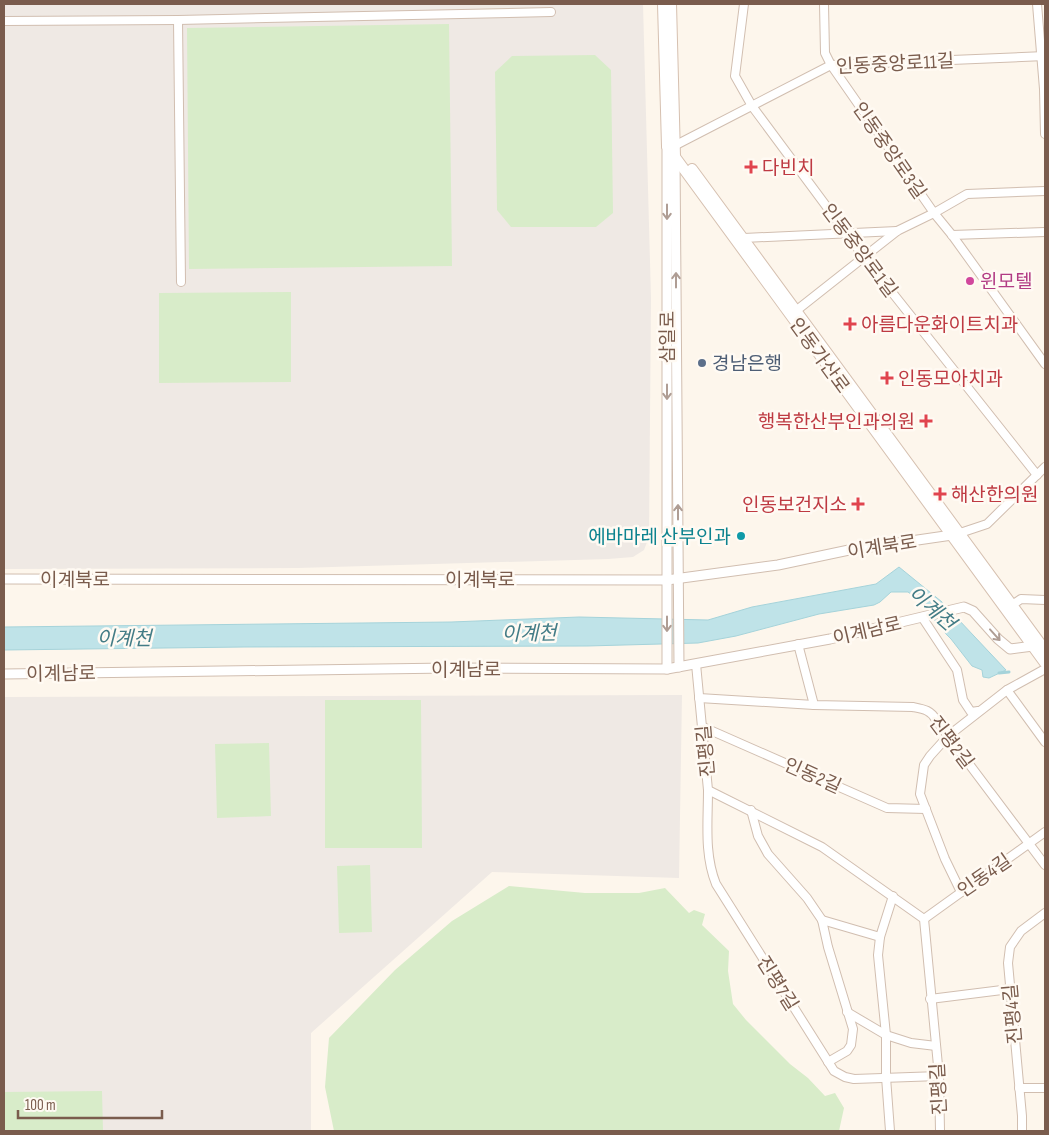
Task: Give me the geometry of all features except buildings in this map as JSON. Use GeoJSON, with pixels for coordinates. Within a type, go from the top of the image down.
{"type":"FeatureCollection","features":[{"type":"Feature","properties":{"kind":"main road","name":"삼일로"},"geometry":{"type":"LineString","coordinates":[[662,4],[672,150]]}},
{"type":"Feature","properties":{"kind":"main road","name":"삼일로"},"geometry":{"type":"LineString","coordinates":[[671,4],[672,150]]}},
{"type":"Feature","properties":{"kind":"main road","name":"인동가산로"},"geometry":{"type":"LineString","coordinates":[[672,150],[744,238],[797,310],[1045,663]]}},
{"type":"Feature","properties":{"kind":"main road","name":"인동가산로"},"geometry":{"type":"LineString","coordinates":[[672,150],[956,534],[1045,650]]}},
{"type":"Feature","properties":{"kind":"street","name":"인동중앙로1길"},"geometry":{"type":"LineString","coordinates":[[744,4],[735,76],[752,106],[864,257],[1038,475]]}},
{"type":"Feature","properties":{"kind":"street","name":"인동중앙로3길"},"geometry":{"type":"LineString","coordinates":[[824,4],[825,53],[831,66],[934,213],[1045,364]]}},
{"type":"Feature","properties":{"kind":"street"},"geometry":{"type":"LineString","coordinates":[[1036,4],[1043,56],[1045,134]]}},
{"type":"Feature","properties":{"kind":"street"},"geometry":{"type":"LineString","coordinates":[[4,21],[178,20],[551,12]]}},
{"type":"Feature","properties":{"kind":"street"},"geometry":{"type":"LineString","coordinates":[[178,20],[181,282]]}},
{"type":"Feature","properties":{"kind":"street","name":"인동중앙로11길"},"geometry":{"type":"LineString","coordinates":[[672,150],[752,106],[831,66],[1043,56]]}},
{"type":"Feature","properties":{"kind":"street","name":"삼일로"},"geometry":{"type":"LineString","coordinates":[[672,150],[679,667]]}},
{"type":"Feature","properties":{"kind":"street","name":"삼일로"},"geometry":{"type":"LineString","coordinates":[[667,669],[672,150]]}},
{"type":"Feature","properties":{"kind":"street","name":"인동중앙로3길"},"geometry":{"type":"LineString","coordinates":[[934,213],[967,194],[1045,191]]}},
{"type":"Feature","properties":{"kind":"street","name":"인동가산로"},"geometry":{"type":"LineString","coordinates":[[797,310],[897,230],[934,213]]}},
{"type":"Feature","properties":{"kind":"street"},"geometry":{"type":"LineString","coordinates":[[744,238],[897,230]]}},
{"type":"Feature","properties":{"kind":"street"},"geometry":{"type":"LineString","coordinates":[[952,235],[1045,232]]}},
{"type":"Feature","properties":{"kind":"street"},"geometry":{"type":"LineString","coordinates":[[956,534],[986,524],[1045,467]]}},
{"type":"Feature","properties":{"kind":"street","name":"이계북로"},"geometry":{"type":"LineString","coordinates":[[4,579],[667,580],[778,565],[849,550],[956,534]]}},
{"type":"Feature","properties":{"kind":"street"},"geometry":{"type":"LineString","coordinates":[[1012,605],[1021,599],[1045,600]]}},
{"type":"Feature","properties":{"kind":"street","name":"이계남로"},"geometry":{"type":"LineString","coordinates":[[4,674],[449,668],[667,669],[830,639],[964,607],[973,611],[998,639],[1010,648],[1033,646]]}},
{"type":"Feature","properties":{"kind":"street"},"geometry":{"type":"LineString","coordinates":[[922,618],[958,670],[963,700],[972,712],[978,711]]}},
{"type":"Feature","properties":{"kind":"street"},"geometry":{"type":"LineString","coordinates":[[798,644],[814,705]]}},
{"type":"Feature","properties":{"kind":"street","name":"진평길"},"geometry":{"type":"LineString","coordinates":[[696,664],[708,790],[822,847],[924,919],[930,999],[939,1076],[940,1131]]}},
{"type":"Feature","properties":{"kind":"street"},"geometry":{"type":"LineString","coordinates":[[961,892],[945,859],[920,794],[924,765],[948,736],[978,711],[1006,690],[1045,669]]}},
{"type":"Feature","properties":{"kind":"street"},"geometry":{"type":"LineString","coordinates":[[1006,690],[1045,742]]}},
{"type":"Feature","properties":{"kind":"street","name":"진평2길"},"geometry":{"type":"LineString","coordinates":[[699,698],[924,709],[932,714],[1045,866]]}},
{"type":"Feature","properties":{"kind":"street","name":"인동2길"},"geometry":{"type":"LineString","coordinates":[[703,727],[887,808],[926,809]]}},
{"type":"Feature","properties":{"kind":"street","name":"진평7길"},"geometry":{"type":"LineString","coordinates":[[708,790],[710,870],[716,884],[834,1071],[845,1077],[866,1079],[939,1076]]}},
{"type":"Feature","properties":{"kind":"street"},"geometry":{"type":"LineString","coordinates":[[751,810],[758,836],[768,854],[807,898],[822,920],[828,947],[853,1029],[847,1051],[828,1062]]}},
{"type":"Feature","properties":{"kind":"street","name":"인동4길"},"geometry":{"type":"LineString","coordinates":[[924,919],[1045,832]]}},
{"type":"Feature","properties":{"kind":"street"},"geometry":{"type":"LineString","coordinates":[[890,1131],[886,1077],[886,1035],[878,955],[880,937],[893,896]]}},
{"type":"Feature","properties":{"kind":"street","name":"진평4길"},"geometry":{"type":"LineString","coordinates":[[1022,1131],[1008,963],[1010,947],[1021,931],[1045,913]]}},
{"type":"Feature","properties":{"kind":"street"},"geometry":{"type":"LineString","coordinates":[[822,920],[880,937]]}},
{"type":"Feature","properties":{"kind":"street"},"geometry":{"type":"LineString","coordinates":[[930,999],[1010,989]]}},
{"type":"Feature","properties":{"kind":"street","name":"진평길"},"geometry":{"type":"LineString","coordinates":[[847,1012],[886,1035],[911,1043],[936,1046]]}},
{"type":"Feature","properties":{"kind":"street"},"geometry":{"type":"LineString","coordinates":[[1019,1088],[1045,1088]]}},
{"type":"Feature","properties":{"kind":"shaded area"},"geometry":{"type":"Polygon","coordinates":[[[4,4],[643,4],[651,298],[649,537],[644,550],[633,557],[608,559],[298,568],[4,569],[4,4]]]}},
{"type":"Feature","properties":{"kind":"shaded area"},"geometry":{"type":"Polygon","coordinates":[[[682,695],[679,878],[492,872],[311,1033],[311,1131],[4,1131],[4,697],[682,695]]]}},
{"type":"Feature","properties":{"kind":"green space"},"geometry":{"type":"Polygon","coordinates":[[[449,24],[452,266],[189,269],[187,28],[449,24]]]}},
{"type":"Feature","properties":{"kind":"green space"},"geometry":{"type":"Polygon","coordinates":[[[595,55],[611,70],[613,213],[596,227],[511,227],[497,210],[495,72],[512,56],[595,55]]]}},
{"type":"Feature","properties":{"kind":"green space"},"geometry":{"type":"Polygon","coordinates":[[[291,292],[291,382],[159,383],[159,293],[291,292]]]}},
{"type":"Feature","properties":{"kind":"green space"},"geometry":{"type":"Polygon","coordinates":[[[325,700],[421,700],[422,848],[325,848],[325,700]]]}},
{"type":"Feature","properties":{"kind":"green space"},"geometry":{"type":"Polygon","coordinates":[[[269,743],[271,816],[217,818],[215,744],[269,743]]]}},
{"type":"Feature","properties":{"kind":"green space"},"geometry":{"type":"Polygon","coordinates":[[[370,865],[372,932],[339,933],[337,866],[370,865]]]}},
{"type":"Feature","properties":{"kind":"green space"},"geometry":{"type":"Polygon","coordinates":[[[509,886],[585,893],[639,893],[665,888],[689,913],[694,910],[705,914],[702,925],[729,951],[728,971],[733,1004],[746,1020],[790,1064],[808,1078],[825,1096],[835,1093],[844,1108],[839,1131],[334,1131],[325,1087],[329,1038],[395,970],[452,921],[509,886]]]}},
{"type":"Feature","properties":{"kind":"green space"},"geometry":{"type":"Polygon","coordinates":[[[102,1091],[103,1131],[4,1131],[4,1092],[102,1091]]]}},
{"type":"Feature","properties":{"kind":"water","name":"이계천"},"geometry":{"type":"Polygon","coordinates":[[[899,567],[942,602],[1006,670],[989,678],[983,677],[982,670],[972,666],[939,627],[925,604],[908,592],[891,592],[874,605],[819,614],[736,636],[698,643],[587,646],[4,650],[4,627],[451,622],[579,617],[708,620],[752,607],[876,584],[899,567]]]}},
{"type":"Feature","properties":{"kind":"waterway","name":"이계천"},"geometry":{"type":"LineString","coordinates":[[999,673],[1009,672]]}},
{"type":"Feature","properties":{"kind":"place","name":"다빈치"},"geometry":{"type":"Point","coordinates":[751,167]}},
{"type":"Feature","properties":{"kind":"place","name":"윈모텔"},"geometry":{"type":"Point","coordinates":[970,281]}},
{"type":"Feature","properties":{"kind":"place","name":"아름다운화이트치과"},"geometry":{"type":"Point","coordinates":[850,324]}},
{"type":"Feature","properties":{"kind":"place","name":"경남은행"},"geometry":{"type":"Point","coordinates":[702,363]}},
{"type":"Feature","properties":{"kind":"place","name":"인동모아치과"},"geometry":{"type":"Point","coordinates":[887,378]}},
{"type":"Feature","properties":{"kind":"place","name":"행복한산부인과의원"},"geometry":{"type":"Point","coordinates":[926,421]}},
{"type":"Feature","properties":{"kind":"place","name":"해산한의원"},"geometry":{"type":"Point","coordinates":[940,494]}},
{"type":"Feature","properties":{"kind":"place","name":"인동보건지소"},"geometry":{"type":"Point","coordinates":[858,504]}},
{"type":"Feature","properties":{"kind":"place","name":"에바마레 산부인과"},"geometry":{"type":"Point","coordinates":[741,536]}}]}
